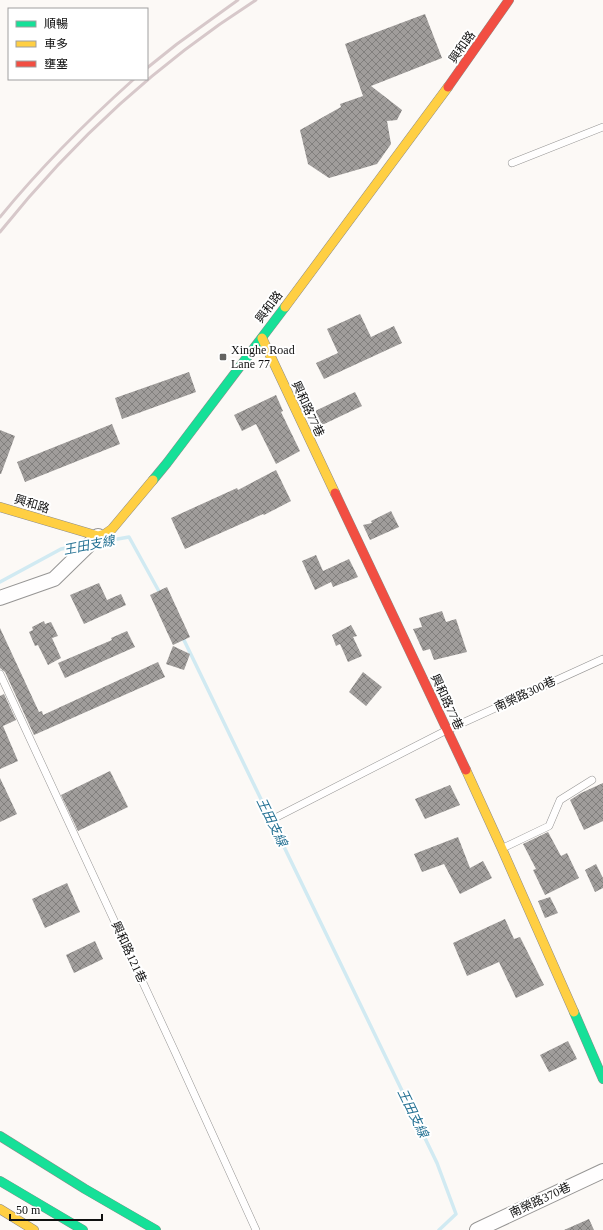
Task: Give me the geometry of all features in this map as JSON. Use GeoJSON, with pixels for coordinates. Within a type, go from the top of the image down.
{"type":"FeatureCollection","features":[{"type":"Feature","properties":{"kind":"main road","name":"興和路"},"geometry":{"type":"LineString","coordinates":[[0,507],[97,536],[109,532],[167,463],[262,338],[432,110],[509,0]]}},
{"type":"Feature","properties":{"kind":"main road","name":"興和路77巷"},"geometry":{"type":"LineString","coordinates":[[262,338],[502,849],[603,1079]]}},
{"type":"Feature","properties":{"kind":"main road"},"geometry":{"type":"LineString","coordinates":[[0,1136],[85,1189],[156,1230]]}},
{"type":"Feature","properties":{"kind":"main road"},"geometry":{"type":"LineString","coordinates":[[0,1181],[84,1230]]}},
{"type":"Feature","properties":{"kind":"main road"},"geometry":{"type":"LineString","coordinates":[[0,1209],[34,1230]]}},
{"type":"Feature","properties":{"kind":"street"},"geometry":{"type":"LineString","coordinates":[[0,598],[54,579],[97,536]]}},
{"type":"Feature","properties":{"kind":"street","name":"南榮路370巷"},"geometry":{"type":"LineString","coordinates":[[476,1230],[603,1171]]}},
{"type":"Feature","properties":{"kind":"lane"},"geometry":{"type":"LineString","coordinates":[[512,164],[603,127]]}},
{"type":"Feature","properties":{"kind":"lane","name":"南榮路300巷"},"geometry":{"type":"LineString","coordinates":[[275,818],[447,730],[603,659]]}},
{"type":"Feature","properties":{"kind":"lane","name":"興和路121巷"},"geometry":{"type":"LineString","coordinates":[[0,674],[256,1230]]}},
{"type":"Feature","properties":{"kind":"lane"},"geometry":{"type":"LineString","coordinates":[[502,849],[549,826],[560,800],[592,780]]}},
{"type":"Feature","properties":{"kind":"building"},"geometry":{"type":"Polygon","coordinates":[[[425,14],[442,58],[371,86],[402,110],[397,120],[387,121],[391,144],[377,164],[329,178],[308,164],[300,130],[341,107],[340,104],[363,96],[345,44],[425,14]]]}},
{"type":"Feature","properties":{"kind":"building"},"geometry":{"type":"Polygon","coordinates":[[[360,314],[371,337],[394,326],[402,343],[324,379],[316,363],[338,353],[327,329],[360,314]]]}},
{"type":"Feature","properties":{"kind":"building"},"geometry":{"type":"Polygon","coordinates":[[[189,372],[196,392],[122,419],[115,398],[189,372]]]}},
{"type":"Feature","properties":{"kind":"building"},"geometry":{"type":"Polygon","coordinates":[[[355,392],[362,406],[320,426],[313,412],[355,392]]]}},
{"type":"Feature","properties":{"kind":"building"},"geometry":{"type":"Polygon","coordinates":[[[276,395],[283,411],[281,412],[300,451],[276,464],[256,424],[242,431],[234,415],[276,395]]]}},
{"type":"Feature","properties":{"kind":"building"},"geometry":{"type":"Polygon","coordinates":[[[112,424],[120,444],[25,482],[17,462],[112,424]]]}},
{"type":"Feature","properties":{"kind":"building"},"geometry":{"type":"Polygon","coordinates":[[[0,430],[15,436],[1,474],[0,474],[0,430]]]}},
{"type":"Feature","properties":{"kind":"building"},"geometry":{"type":"Polygon","coordinates":[[[276,470],[291,501],[264,515],[263,514],[185,549],[171,518],[237,488],[238,490],[276,470]]]}},
{"type":"Feature","properties":{"kind":"building"},"geometry":{"type":"Polygon","coordinates":[[[391,511],[399,527],[370,540],[363,525],[372,523],[371,521],[391,511]]]}},
{"type":"Feature","properties":{"kind":"building"},"geometry":{"type":"Polygon","coordinates":[[[316,555],[323,571],[349,559],[358,577],[333,587],[331,582],[315,590],[302,561],[316,555]]]}},
{"type":"Feature","properties":{"kind":"building"},"geometry":{"type":"Polygon","coordinates":[[[99,583],[107,600],[121,594],[126,605],[84,624],[70,595],[99,583]]]}},
{"type":"Feature","properties":{"kind":"building"},"geometry":{"type":"Polygon","coordinates":[[[167,587],[190,637],[173,645],[150,595],[167,587]]]}},
{"type":"Feature","properties":{"kind":"building"},"geometry":{"type":"Polygon","coordinates":[[[442,611],[446,622],[456,619],[467,652],[434,660],[430,649],[423,651],[413,629],[422,627],[419,618],[442,611]]]}},
{"type":"Feature","properties":{"kind":"building"},"geometry":{"type":"Polygon","coordinates":[[[44,621],[45,624],[51,622],[58,636],[52,638],[61,658],[48,665],[38,645],[35,646],[29,632],[33,630],[32,627],[44,621]]]}},
{"type":"Feature","properties":{"kind":"building"},"geometry":{"type":"Polygon","coordinates":[[[351,625],[357,636],[353,637],[362,656],[348,662],[340,644],[336,646],[332,635],[351,625]]]}},
{"type":"Feature","properties":{"kind":"building"},"geometry":{"type":"Polygon","coordinates":[[[0,628],[39,712],[42,711],[43,715],[158,662],[165,677],[34,735],[5,672],[0,668],[0,628]]]}},
{"type":"Feature","properties":{"kind":"building"},"geometry":{"type":"Polygon","coordinates":[[[127,631],[135,647],[65,678],[58,663],[112,640],[111,638],[127,631]]]}},
{"type":"Feature","properties":{"kind":"building"},"geometry":{"type":"Polygon","coordinates":[[[173,646],[190,654],[184,670],[166,664],[173,646]]]}},
{"type":"Feature","properties":{"kind":"building"},"geometry":{"type":"Polygon","coordinates":[[[363,672],[382,687],[366,706],[349,692],[363,672]]]}},
{"type":"Feature","properties":{"kind":"building"},"geometry":{"type":"Polygon","coordinates":[[[4,694],[16,720],[3,726],[18,761],[0,769],[0,696],[4,694]]]}},
{"type":"Feature","properties":{"kind":"building"},"geometry":{"type":"Polygon","coordinates":[[[110,771],[128,807],[78,831],[61,795],[110,771]]]}},
{"type":"Feature","properties":{"kind":"building"},"geometry":{"type":"Polygon","coordinates":[[[0,778],[17,814],[0,822],[0,778]]]}},
{"type":"Feature","properties":{"kind":"building"},"geometry":{"type":"Polygon","coordinates":[[[603,783],[603,821],[584,830],[570,800],[603,783]]]}},
{"type":"Feature","properties":{"kind":"building"},"geometry":{"type":"Polygon","coordinates":[[[450,785],[460,805],[425,819],[415,799],[450,785]]]}},
{"type":"Feature","properties":{"kind":"building"},"geometry":{"type":"Polygon","coordinates":[[[548,832],[561,856],[567,853],[579,878],[545,895],[533,870],[536,869],[523,844],[548,832]]]}},
{"type":"Feature","properties":{"kind":"building"},"geometry":{"type":"Polygon","coordinates":[[[458,837],[470,868],[483,861],[492,878],[460,894],[444,864],[422,872],[414,854],[458,837]]]}},
{"type":"Feature","properties":{"kind":"building"},"geometry":{"type":"Polygon","coordinates":[[[596,864],[603,878],[603,888],[595,892],[585,870],[596,864]]]}},
{"type":"Feature","properties":{"kind":"building"},"geometry":{"type":"Polygon","coordinates":[[[67,883],[80,912],[45,928],[32,899],[67,883]]]}},
{"type":"Feature","properties":{"kind":"building"},"geometry":{"type":"Polygon","coordinates":[[[550,897],[558,913],[545,918],[538,901],[550,897]]]}},
{"type":"Feature","properties":{"kind":"building"},"geometry":{"type":"Polygon","coordinates":[[[505,919],[514,939],[520,937],[544,985],[516,998],[499,962],[467,976],[453,943],[505,919]]]}},
{"type":"Feature","properties":{"kind":"building"},"geometry":{"type":"Polygon","coordinates":[[[95,941],[103,959],[74,973],[66,955],[95,941]]]}},
{"type":"Feature","properties":{"kind":"building"},"geometry":{"type":"Polygon","coordinates":[[[568,1041],[577,1059],[549,1072],[540,1055],[568,1041]]]}},
{"type":"Feature","properties":{"kind":"building"},"geometry":{"type":"Polygon","coordinates":[[[589,1219],[594,1230],[564,1230],[589,1219]]]}},
{"type":"Feature","properties":{"kind":"waterway","name":"王田支線"},"geometry":{"type":"LineString","coordinates":[[112,540],[129,537],[161,595]]}},
{"type":"Feature","properties":{"kind":"waterway","name":"王田支線"},"geometry":{"type":"LineString","coordinates":[[0,582],[61,549],[82,545]]}},
{"type":"Feature","properties":{"kind":"waterway","name":"王田支線"},"geometry":{"type":"LineString","coordinates":[[182,636],[437,1163],[456,1214],[439,1230]]}},
{"type":"Feature","properties":{"kind":"railway"},"geometry":{"type":"LineString","coordinates":[[148,67],[177,44],[238,0]]}},
{"type":"Feature","properties":{"kind":"railway"},"geometry":{"type":"LineString","coordinates":[[148,80],[220,24],[256,0]]}},
{"type":"Feature","properties":{"kind":"railway"},"geometry":{"type":"LineString","coordinates":[[0,217],[31,180],[64,145],[133,80]]}},
{"type":"Feature","properties":{"kind":"railway"},"geometry":{"type":"LineString","coordinates":[[0,232],[57,166],[87,135],[148,80]]}},
{"type":"Feature","properties":{"kind":"traffic: fast"},"geometry":{"type":"LineString","coordinates":[[153,480],[285,307]]}},
{"type":"Feature","properties":{"kind":"traffic: fast"},"geometry":{"type":"LineString","coordinates":[[574,1012],[603,1079]]}},
{"type":"Feature","properties":{"kind":"traffic: fast"},"geometry":{"type":"LineString","coordinates":[[0,1136],[85,1189],[156,1230]]}},
{"type":"Feature","properties":{"kind":"traffic: fast"},"geometry":{"type":"LineString","coordinates":[[0,1181],[83,1230]]}},
{"type":"Feature","properties":{"kind":"traffic: slow"},"geometry":{"type":"LineString","coordinates":[[285,307],[448,87]]}},
{"type":"Feature","properties":{"kind":"traffic: slow"},"geometry":{"type":"LineString","coordinates":[[262,338],[335,493]]}},
{"type":"Feature","properties":{"kind":"traffic: slow"},"geometry":{"type":"LineString","coordinates":[[0,507],[98,536],[105,534],[112,529],[153,480]]}},
{"type":"Feature","properties":{"kind":"traffic: slow"},"geometry":{"type":"LineString","coordinates":[[466,770],[574,1012]]}},
{"type":"Feature","properties":{"kind":"traffic: slow"},"geometry":{"type":"LineString","coordinates":[[0,1209],[34,1230]]}},
{"type":"Feature","properties":{"kind":"traffic: jam"},"geometry":{"type":"LineString","coordinates":[[448,87],[509,0]]}},
{"type":"Feature","properties":{"kind":"traffic: jam"},"geometry":{"type":"LineString","coordinates":[[335,493],[466,770]]}},
{"type":"Feature","properties":{"kind":"place","name":"Xinghe Road Lane 77"},"geometry":{"type":"Point","coordinates":[223,357]}}]}
